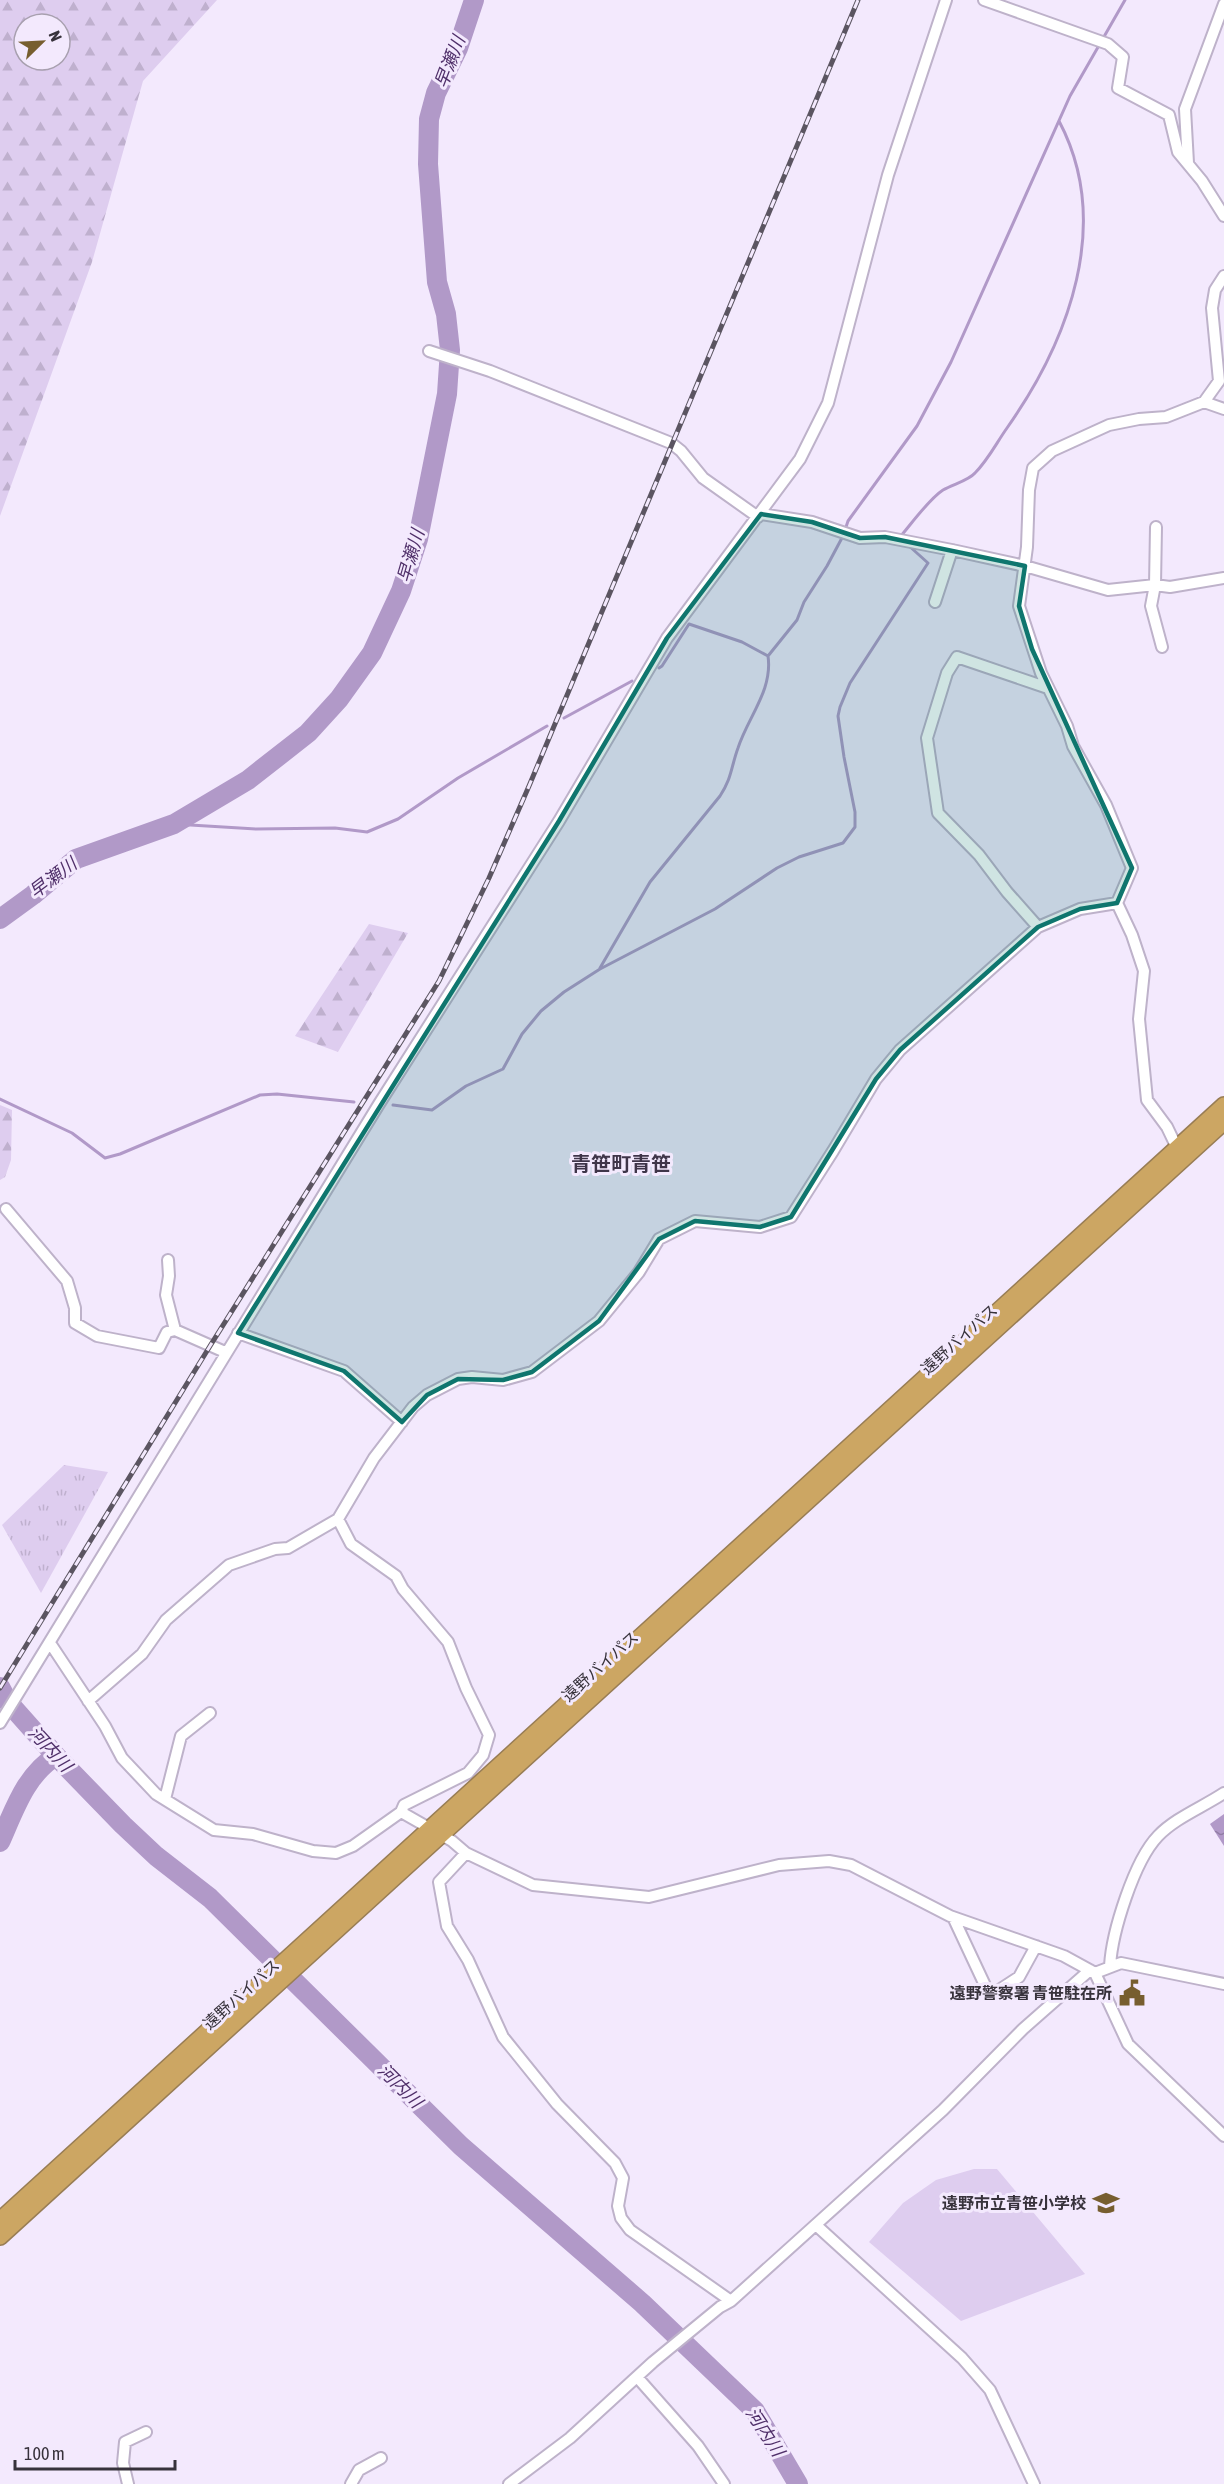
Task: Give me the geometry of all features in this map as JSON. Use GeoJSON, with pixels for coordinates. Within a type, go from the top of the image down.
{"type":"FeatureCollection","features":[{"type":"Feature","properties":{"kind":"highway","name":"遠野バイパス"},"geometry":{"type":"LineString","coordinates":[[0,2237],[275,1978],[1180,1154],[1224,1105]]}},
{"type":"Feature","properties":{"kind":"highway","name":"遠野バイパス"},"geometry":{"type":"LineString","coordinates":[[1180,1154],[1224,1122]]}},
{"type":"Feature","properties":{"kind":"highway","name":"遠野バイパス"},"geometry":{"type":"LineString","coordinates":[[0,2220],[187,2059]]}},
{"type":"Feature","properties":{"kind":"street"},"geometry":{"type":"LineString","coordinates":[[0,1723],[225,1352],[559,821],[667,638],[760,516],[800,459],[828,403],[888,175],[946,0]]}},
{"type":"Feature","properties":{"kind":"street"},"geometry":{"type":"LineString","coordinates":[[984,0],[1107,43],[1123,57],[1118,88],[1169,115],[1178,152],[1224,216]]}},
{"type":"Feature","properties":{"kind":"street"},"geometry":{"type":"LineString","coordinates":[[1188,163],[1185,109],[1224,4]]}},
{"type":"Feature","properties":{"kind":"street"},"geometry":{"type":"LineString","coordinates":[[1180,1154],[1167,1127],[1147,1100],[1139,1019],[1144,971],[1132,935],[1117,903],[1132,868],[1106,805],[1073,746],[1067,726],[1032,649],[1019,606],[1025,566],[1029,490],[1034,468],[1052,451],[1109,425],[1166,417],[1204,402],[1219,381],[1212,308],[1215,290],[1224,276]]}},
{"type":"Feature","properties":{"kind":"street"},"geometry":{"type":"LineString","coordinates":[[429,351],[490,371],[671,443],[704,478],[760,516],[812,522],[850,536],[892,539],[952,550],[1025,566],[1108,590],[1155,585],[1170,587],[1224,579]]}},
{"type":"Feature","properties":{"kind":"street"},"geometry":{"type":"LineString","coordinates":[[1204,402],[1224,409]]}},
{"type":"Feature","properties":{"kind":"street"},"geometry":{"type":"LineString","coordinates":[[1156,528],[1155,585],[1151,606],[1162,647]]}},
{"type":"Feature","properties":{"kind":"street"},"geometry":{"type":"LineString","coordinates":[[935,602],[952,550]]}},
{"type":"Feature","properties":{"kind":"street"},"geometry":{"type":"LineString","coordinates":[[1038,927],[979,855],[938,813],[927,738],[947,673],[957,657],[1048,688]]}},
{"type":"Feature","properties":{"kind":"street"},"geometry":{"type":"LineString","coordinates":[[88,1701],[142,1654],[166,1620],[229,1565],[288,1548],[338,1519],[374,1458],[413,1407],[427,1395],[458,1379],[472,1377],[503,1380],[532,1372],[599,1321],[639,1272],[658,1239],[695,1221],[760,1227],[791,1217],[876,1078],[900,1050],[1038,927],[1080,909],[1117,903]]}},
{"type":"Feature","properties":{"kind":"street"},"geometry":{"type":"LineString","coordinates":[[6,1209],[68,1281],[75,1308],[75,1323],[97,1336],[159,1348],[167,1332],[175,1330],[225,1352]]}},
{"type":"Feature","properties":{"kind":"street"},"geometry":{"type":"LineString","coordinates":[[168,1260],[169,1276],[166,1295],[175,1330]]}},
{"type":"Feature","properties":{"kind":"street"},"geometry":{"type":"LineString","coordinates":[[237,1333],[344,1371],[402,1422]]}},
{"type":"Feature","properties":{"kind":"street"},"geometry":{"type":"LineString","coordinates":[[50,1643],[105,1726],[122,1758],[156,1794],[214,1830],[253,1834],[313,1851],[336,1853],[353,1846],[401,1812],[404,1805],[468,1773],[483,1755],[489,1735],[466,1688],[448,1642],[403,1588],[396,1576],[351,1544],[338,1519]]}},
{"type":"Feature","properties":{"kind":"street"},"geometry":{"type":"LineString","coordinates":[[165,1799],[180,1736],[210,1713]]}},
{"type":"Feature","properties":{"kind":"street"},"geometry":{"type":"LineString","coordinates":[[1110,1966],[1112,1946],[1129,1889],[1156,1838],[1167,1828],[1224,1793]]}},
{"type":"Feature","properties":{"kind":"street"},"geometry":{"type":"LineString","coordinates":[[401,1812],[466,1853],[533,1886],[649,1897],[779,1865],[829,1861],[851,1864],[953,1917],[1064,1956],[1092,1972],[1128,2044],[1224,2136]]}},
{"type":"Feature","properties":{"kind":"street"},"geometry":{"type":"LineString","coordinates":[[466,1853],[440,1882],[447,1926],[468,1960],[503,2037],[557,2104],[615,2163],[623,2178],[618,2206],[621,2218],[630,2230],[731,2301]]}},
{"type":"Feature","properties":{"kind":"street"},"geometry":{"type":"LineString","coordinates":[[953,1917],[990,1996],[1019,1977],[1035,1946]]}},
{"type":"Feature","properties":{"kind":"street"},"geometry":{"type":"LineString","coordinates":[[509,2484],[570,2438],[653,2362],[720,2307],[731,2301],[817,2226],[943,2110],[1023,2029],[1092,1972],[1121,1963],[1134,1964],[1181,1977],[1224,1984]]}},
{"type":"Feature","properties":{"kind":"street"},"geometry":{"type":"LineString","coordinates":[[817,2226],[962,2358],[990,2390],[1034,2484]]}},
{"type":"Feature","properties":{"kind":"street"},"geometry":{"type":"LineString","coordinates":[[637,2376],[698,2446],[724,2484]]}},
{"type":"Feature","properties":{"kind":"street"},"geometry":{"type":"LineString","coordinates":[[128,2484],[123,2463],[125,2442],[146,2432]]}},
{"type":"Feature","properties":{"kind":"street"},"geometry":{"type":"LineString","coordinates":[[351,2484],[359,2470],[381,2458]]}},
{"type":"Feature","properties":{"kind":"highlighted area"},"geometry":{"type":"Polygon","coordinates":[[[761,514],[812,522],[860,538],[885,537],[1025,566],[1019,606],[1032,649],[1132,868],[1117,903],[1080,909],[1038,927],[900,1050],[876,1079],[791,1217],[760,1227],[695,1221],[659,1239],[599,1321],[532,1372],[503,1380],[458,1379],[427,1395],[402,1422],[344,1371],[238,1333],[559,821],[667,638],[761,514]]]}},
{"type":"Feature","properties":{"kind":"green space"},"geometry":{"type":"Polygon","coordinates":[[[0,0],[217,0],[143,81],[92,262],[0,516],[0,0]]]}},
{"type":"Feature","properties":{"kind":"green space"},"geometry":{"type":"Polygon","coordinates":[[[369,924],[408,933],[338,1052],[295,1036],[369,924]]]}},
{"type":"Feature","properties":{"kind":"green space"},"geometry":{"type":"Polygon","coordinates":[[[0,1105],[12,1110],[11,1160],[5,1177],[0,1180],[0,1105]]]}},
{"type":"Feature","properties":{"kind":"green space"},"geometry":{"type":"Polygon","coordinates":[[[64,1465],[108,1472],[41,1593],[2,1525],[64,1465]]]}},
{"type":"Feature","properties":{"kind":"green space"},"geometry":{"type":"Polygon","coordinates":[[[974,2169],[997,2169],[1085,2274],[961,2321],[869,2242],[903,2203],[936,2180],[974,2169]]]}},
{"type":"Feature","properties":{"kind":"water"},"geometry":{"type":"Polygon","coordinates":[[[1224,1814],[1224,1846],[1210,1824],[1224,1814]]]}},
{"type":"Feature","properties":{"kind":"waterway","name":"早瀬川"},"geometry":{"type":"LineString","coordinates":[[0,919],[76,859],[174,824],[248,780],[308,733],[339,699],[372,653],[401,591],[418,539],[447,394],[450,350],[446,314],[437,282],[428,164],[429,119],[436,93],[458,48],[474,0]]}},
{"type":"Feature","properties":{"kind":"waterway"},"geometry":{"type":"LineString","coordinates":[[845,530],[848,521],[917,426],[951,362],[1070,96],[1125,0]]}},
{"type":"Feature","properties":{"kind":"waterway"},"geometry":{"type":"LineString","coordinates":[[900,537],[938,494],[972,476],[984,462],[1029,394],[1049,357],[1065,319],[1076,280],[1083,240],[1082,200],[1075,160],[1059,121]]}},
{"type":"Feature","properties":{"kind":"waterway"},"geometry":{"type":"LineString","coordinates":[[600,968],[650,882],[724,790],[742,737],[759,703],[767,680],[768,656],[797,620],[804,602],[843,536]]}},
{"type":"Feature","properties":{"kind":"waterway"},"geometry":{"type":"LineString","coordinates":[[393,1105],[432,1110],[466,1086],[503,1069],[522,1034],[541,1011],[564,992],[600,969],[715,909],[777,868],[799,857],[843,843],[855,827],[855,812],[838,716],[850,683],[928,563],[908,545]]}},
{"type":"Feature","properties":{"kind":"waterway"},"geometry":{"type":"LineString","coordinates":[[659,668],[689,624],[742,642],[768,656]]}},
{"type":"Feature","properties":{"kind":"waterway"},"geometry":{"type":"LineString","coordinates":[[564,718],[632,681]]}},
{"type":"Feature","properties":{"kind":"waterway"},"geometry":{"type":"LineString","coordinates":[[174,824],[256,829],[335,828],[367,832],[398,819],[458,778],[547,726]]}},
{"type":"Feature","properties":{"kind":"waterway"},"geometry":{"type":"LineString","coordinates":[[0,1099],[72,1133],[105,1158],[120,1154],[260,1095],[277,1094],[354,1102]]}},
{"type":"Feature","properties":{"kind":"waterway","name":"河内川"},"geometry":{"type":"LineString","coordinates":[[0,1687],[8,1702],[56,1756],[123,1825],[156,1856],[210,1898],[461,2146],[642,2303],[755,2411],[798,2484]]}},
{"type":"Feature","properties":{"kind":"waterway"},"geometry":{"type":"LineString","coordinates":[[0,1842],[28,1783],[45,1764],[56,1756]]}},
{"type":"Feature","properties":{"kind":"railway"},"geometry":{"type":"LineString","coordinates":[[0,1688],[210,1346],[439,981],[489,878],[529,786],[858,0]]}},
{"type":"Feature","properties":{"kind":"place","name":"遠野警察署 青笹駐在所"},"geometry":{"type":"Point","coordinates":[1132,1993]}},
{"type":"Feature","properties":{"kind":"place","name":"遠野市立青笹小学校"},"geometry":{"type":"Point","coordinates":[1106,2203]}},
{"type":"Feature","properties":{"kind":"district","name":"青笹町青笹"},"geometry":{"type":"Point","coordinates":[621,1164]}}]}
